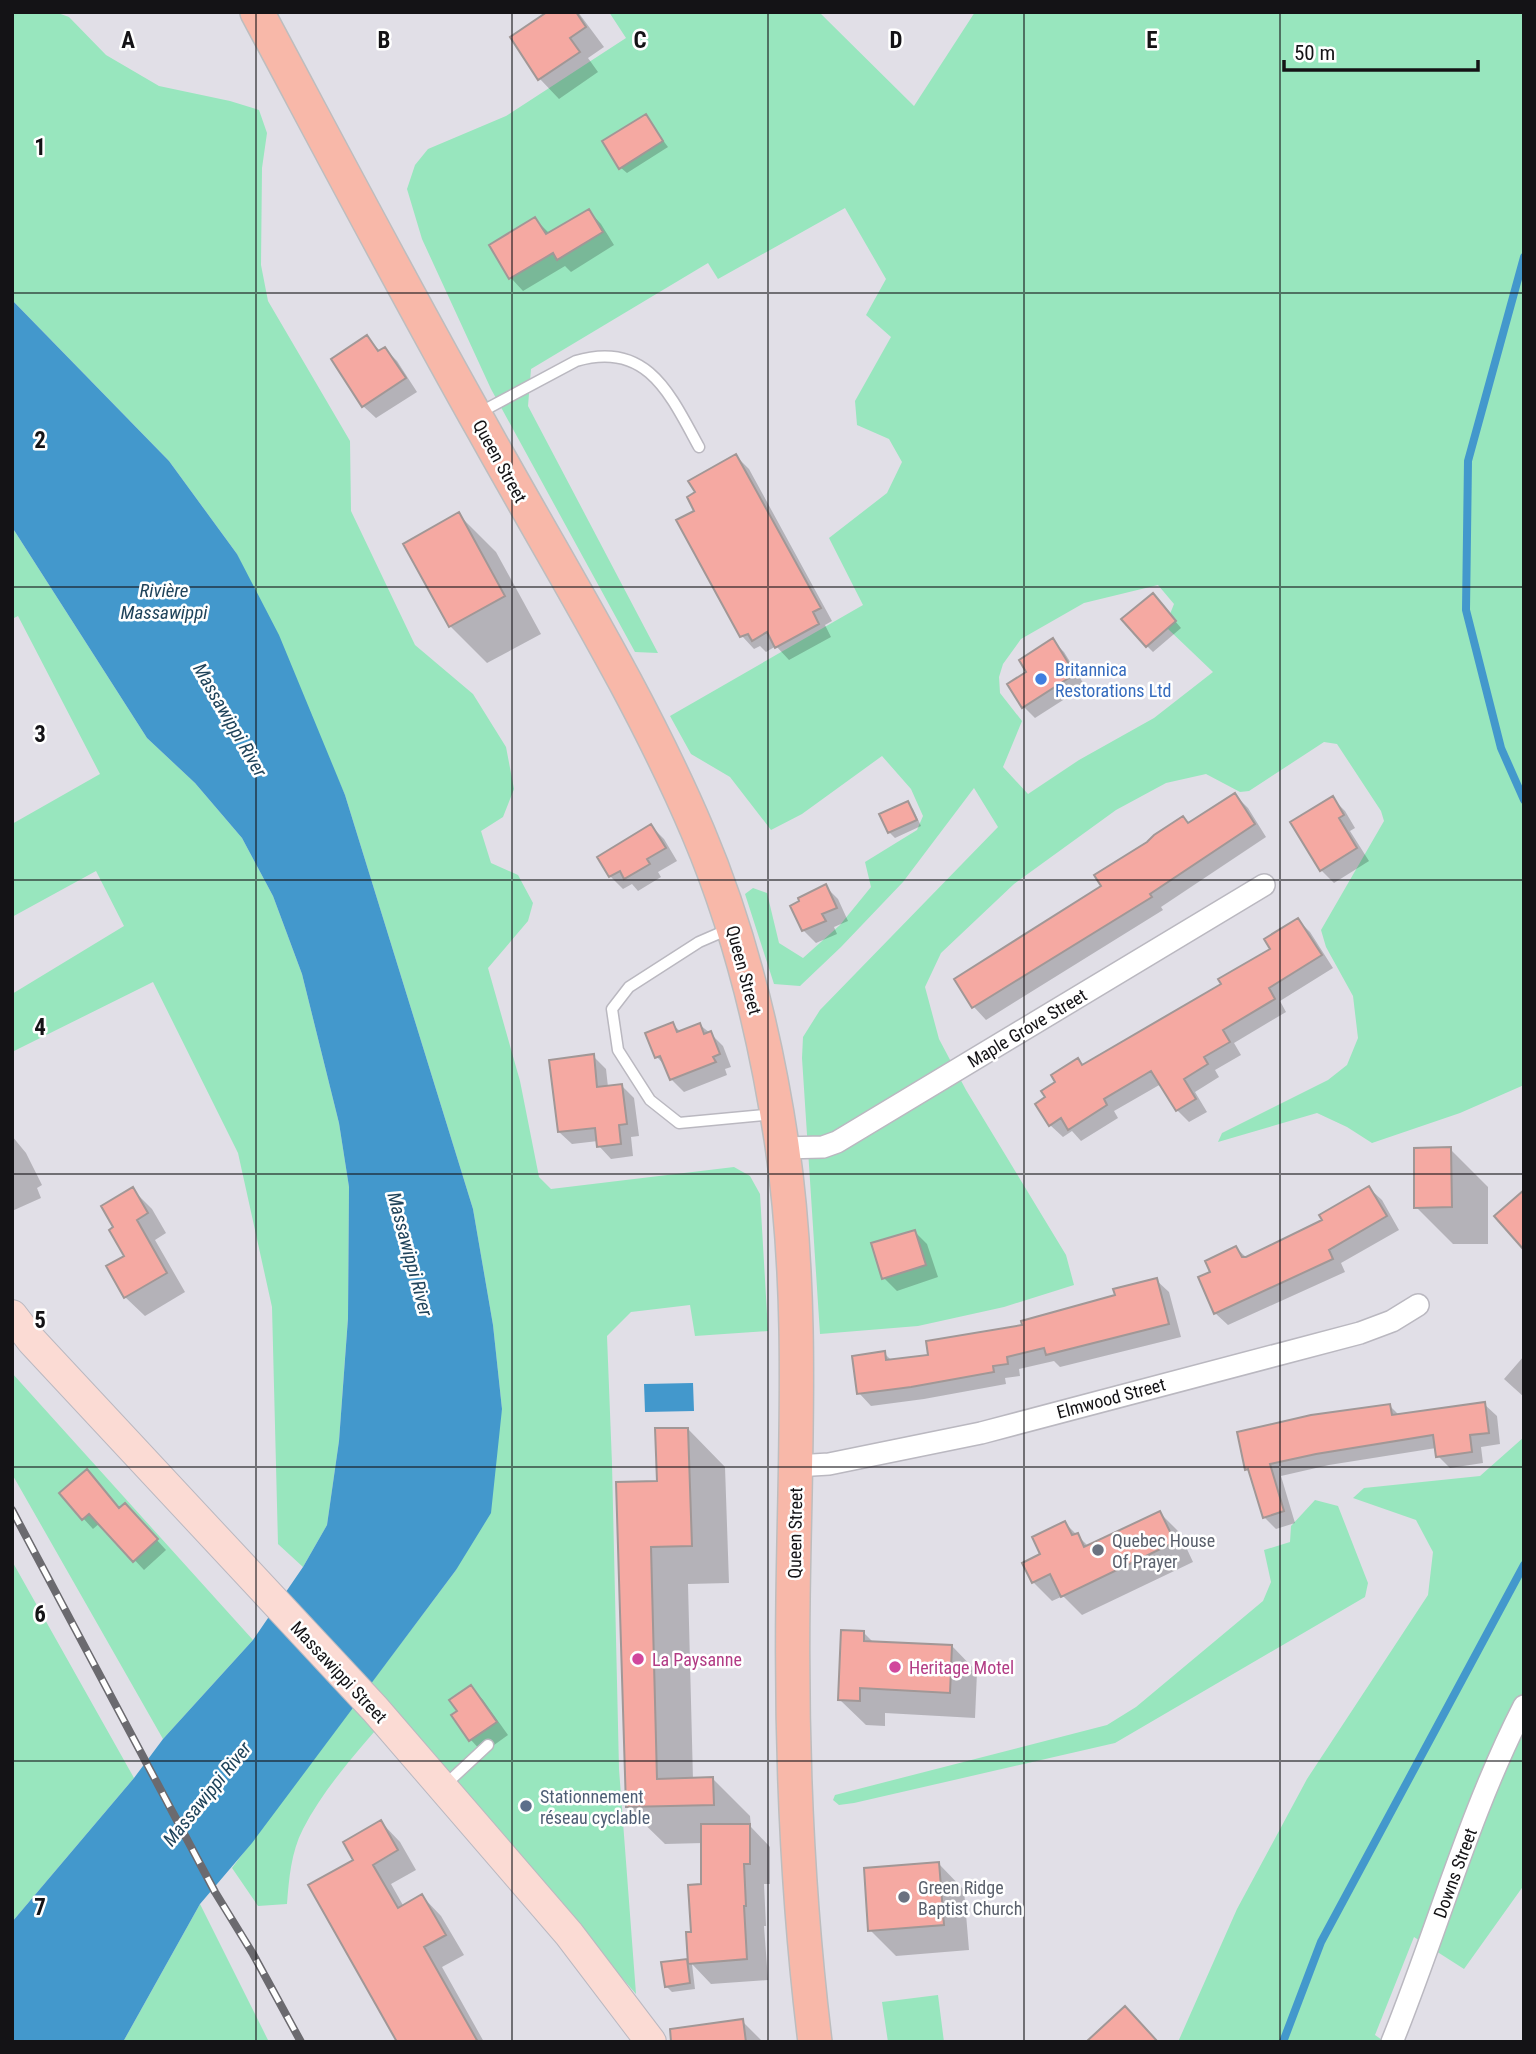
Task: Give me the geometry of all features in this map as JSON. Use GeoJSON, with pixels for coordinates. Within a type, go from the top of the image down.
{"type":"FeatureCollection","features":[{"type":"Feature","properties":{"kind":"main road","name":"Queen Street"},"geometry":{"type":"LineString","coordinates":[[257,12],[660,751],[698,832],[741,954],[760,1029],[782,1148],[793,1259],[796,1466],[793,1601],[794,1767],[800,1901],[815,2042]]}},
{"type":"Feature","properties":{"kind":"street","name":"Maple Grove Street"},"geometry":{"type":"LineString","coordinates":[[782,1148],[823,1147],[837,1142],[1264,884]]}},
{"type":"Feature","properties":{"kind":"street","name":"Elmwood Street"},"geometry":{"type":"LineString","coordinates":[[796,1466],[829,1464],[981,1433],[1360,1333],[1392,1321],[1418,1305]]}},
{"type":"Feature","properties":{"kind":"street","name":"Massawippi Street"},"geometry":{"type":"LineString","coordinates":[[12,1315],[32,1341],[375,1709],[569,1934],[651,2042]]}},
{"type":"Feature","properties":{"kind":"street","name":"Downs Street"},"geometry":{"type":"LineString","coordinates":[[1392,2042],[1420,1972],[1455,1870],[1509,1735],[1524,1706]]}},
{"type":"Feature","properties":{"kind":"lane"},"geometry":{"type":"LineString","coordinates":[[475,416],[576,361],[592,356],[620,356],[651,372],[662,384],[699,447]]}},
{"type":"Feature","properties":{"kind":"lane"},"geometry":{"type":"LineString","coordinates":[[732,927],[699,942],[629,987],[612,1009],[618,1050],[650,1100],[679,1123],[776,1114]]}},
{"type":"Feature","properties":{"kind":"lane"},"geometry":{"type":"LineString","coordinates":[[443,1787],[488,1745]]}},
{"type":"Feature","properties":{"kind":"green space"},"geometry":{"type":"Polygon","coordinates":[[[12,12],[55,12],[69,17],[106,55],[159,86],[259,110],[267,133],[262,168],[261,265],[268,301],[350,441],[351,511],[415,645],[473,694],[506,747],[514,789],[503,817],[481,831],[491,863],[518,875],[533,903],[528,921],[488,968],[520,1081],[539,1177],[551,1189],[734,1167],[750,1176],[760,1194],[768,1331],[695,1336],[690,1305],[631,1312],[607,1336],[619,1769],[636,1994],[391,1712],[332,1783],[303,1829],[293,1856],[287,1904],[258,1906],[232,1868],[456,1570],[502,1409],[493,1325],[473,1209],[345,795],[237,554],[169,461],[12,300],[12,12]]]}},
{"type":"Feature","properties":{"kind":"green space"},"geometry":{"type":"Polygon","coordinates":[[[609,12],[819,12],[914,106],[975,12],[1524,12],[1524,1085],[1460,1113],[1372,1143],[1317,1113],[1218,1142],[1222,1133],[1328,1080],[1347,1065],[1358,1038],[1353,996],[1326,947],[1321,930],[1384,821],[1381,811],[1337,744],[1324,742],[1249,791],[1240,792],[1206,774],[1166,783],[1116,810],[1014,884],[941,953],[925,987],[939,1039],[966,1090],[1066,1255],[1074,1285],[1004,1307],[918,1326],[820,1334],[802,1058],[803,1037],[820,1010],[998,827],[974,788],[903,882],[841,947],[800,986],[774,984],[745,894],[753,888],[767,893],[779,943],[803,958],[840,925],[871,887],[865,862],[917,830],[923,816],[911,789],[882,756],[802,814],[771,830],[730,777],[691,754],[670,716],[863,605],[829,538],[887,493],[902,462],[889,439],[857,425],[855,401],[891,337],[866,315],[886,279],[845,208],[718,279],[708,263],[531,369],[528,406],[658,653],[635,652],[491,389],[422,239],[407,189],[415,165],[428,149],[506,116],[626,38],[609,12]],[[1158,585],[1084,603],[1021,639],[1003,664],[999,677],[1000,693],[1022,721],[1003,767],[1028,794],[1079,760],[1154,718],[1213,672],[1167,628],[1176,621],[1170,614],[1174,604],[1158,585]]]}},
{"type":"Feature","properties":{"kind":"green space"},"geometry":{"type":"Polygon","coordinates":[[[12,527],[147,738],[195,783],[242,838],[273,896],[302,974],[339,1123],[349,1187],[348,1317],[339,1441],[327,1525],[303,1567],[278,1544],[272,1307],[238,1153],[153,982],[12,1052],[12,994],[124,926],[96,871],[12,917],[12,824],[100,774],[18,616],[12,619],[12,527]]]}},
{"type":"Feature","properties":{"kind":"green space"},"geometry":{"type":"Polygon","coordinates":[[[12,1373],[253,1640],[163,1739],[12,1474],[12,1373]]]}},
{"type":"Feature","properties":{"kind":"green space"},"geometry":{"type":"Polygon","coordinates":[[[1524,1437],[1524,1885],[1464,1969],[1414,1937],[1375,2035],[1385,2042],[1178,2042],[1237,1909],[1307,1779],[1428,1595],[1433,1552],[1416,1520],[1353,1498],[1364,1488],[1480,1476],[1524,1437]]]}},
{"type":"Feature","properties":{"kind":"green space"},"geometry":{"type":"Polygon","coordinates":[[[1315,1500],[1338,1506],[1368,1583],[1365,1597],[1115,1743],[854,1803],[839,1805],[833,1800],[835,1795],[1107,1725],[1136,1707],[1263,1601],[1271,1582],[1264,1550],[1290,1542],[1291,1526],[1315,1500]]]}},
{"type":"Feature","properties":{"kind":"green space"},"geometry":{"type":"Polygon","coordinates":[[[12,1561],[134,1778],[12,1922],[12,1561]]]}},
{"type":"Feature","properties":{"kind":"green space"},"geometry":{"type":"Polygon","coordinates":[[[200,1904],[269,2042],[123,2042],[200,1904]]]}},
{"type":"Feature","properties":{"kind":"green space"},"geometry":{"type":"Polygon","coordinates":[[[938,1995],[944,2042],[888,2042],[882,2002],[938,1995]]]}},
{"type":"Feature","properties":{"kind":"water","name":"Rivière Massawippi"},"geometry":{"type":"Polygon","coordinates":[[[12,300],[169,461],[237,554],[279,635],[345,795],[473,1209],[493,1325],[502,1409],[491,1513],[456,1570],[252,1843],[200,1904],[123,2042],[12,2042],[12,1922],[134,1778],[163,1739],[253,1640],[303,1567],[327,1525],[339,1441],[348,1318],[349,1187],[339,1123],[302,974],[273,896],[242,838],[195,783],[147,738],[12,527],[12,300]]]}},
{"type":"Feature","properties":{"kind":"water"},"geometry":{"type":"Polygon","coordinates":[[[693,1383],[694,1411],[645,1412],[644,1384],[693,1383]]]}},
{"type":"Feature","properties":{"kind":"building"},"geometry":{"type":"Polygon","coordinates":[[[547,12],[576,12],[586,27],[570,38],[580,52],[538,80],[510,37],[547,12]]]}},
{"type":"Feature","properties":{"kind":"building"},"geometry":{"type":"Polygon","coordinates":[[[646,114],[663,141],[619,169],[602,141],[646,114]]]}},
{"type":"Feature","properties":{"kind":"building"},"geometry":{"type":"Polygon","coordinates":[[[589,209],[603,232],[557,260],[553,253],[509,279],[489,245],[535,217],[546,234],[589,209]]]}},
{"type":"Feature","properties":{"kind":"building"},"geometry":{"type":"Polygon","coordinates":[[[367,335],[378,351],[385,347],[406,378],[362,407],[331,359],[367,335]]]}},
{"type":"Feature","properties":{"kind":"building"},"geometry":{"type":"Polygon","coordinates":[[[736,454],[821,608],[813,612],[819,624],[775,648],[767,632],[752,641],[748,634],[740,637],[676,520],[694,511],[687,497],[695,492],[688,481],[736,454]]]}},
{"type":"Feature","properties":{"kind":"building"},"geometry":{"type":"Polygon","coordinates":[[[459,512],[505,596],[449,627],[403,544],[459,512]]]}},
{"type":"Feature","properties":{"kind":"building"},"geometry":{"type":"Polygon","coordinates":[[[1153,593],[1176,621],[1146,647],[1121,619],[1153,593]]]}},
{"type":"Feature","properties":{"kind":"building","name":"Britannica Restorations Ltd"},"geometry":{"type":"Polygon","coordinates":[[[1053,638],[1075,674],[1022,708],[1007,684],[1026,672],[1019,660],[1053,638]]]}},
{"type":"Feature","properties":{"kind":"building"},"geometry":{"type":"Polygon","coordinates":[[[1235,793],[1255,824],[1150,894],[1152,897],[972,1008],[954,979],[1101,886],[1094,875],[1154,835],[1183,816],[1188,823],[1235,793]]]}},
{"type":"Feature","properties":{"kind":"building"},"geometry":{"type":"Polygon","coordinates":[[[1333,796],[1344,815],[1339,818],[1357,848],[1320,871],[1290,822],[1333,796]]]}},
{"type":"Feature","properties":{"kind":"building"},"geometry":{"type":"Polygon","coordinates":[[[908,801],[917,820],[888,833],[879,814],[908,801]]]}},
{"type":"Feature","properties":{"kind":"building"},"geometry":{"type":"Polygon","coordinates":[[[651,824],[666,848],[647,859],[650,864],[624,879],[620,871],[609,877],[597,857],[651,824]]]}},
{"type":"Feature","properties":{"kind":"building"},"geometry":{"type":"Polygon","coordinates":[[[826,884],[837,908],[822,914],[826,921],[802,931],[790,906],[799,901],[798,898],[826,884]]]}},
{"type":"Feature","properties":{"kind":"building"},"geometry":{"type":"Polygon","coordinates":[[[1298,918],[1322,955],[1269,988],[1275,999],[1223,1030],[1230,1042],[1204,1057],[1208,1064],[1184,1079],[1196,1099],[1176,1111],[1151,1071],[1104,1099],[1107,1105],[1068,1130],[1061,1118],[1049,1126],[1035,1104],[1045,1097],[1041,1091],[1055,1082],[1051,1075],[1078,1058],[1082,1065],[1221,984],[1218,979],[1270,949],[1264,939],[1298,918]]]}},
{"type":"Feature","properties":{"kind":"building"},"geometry":{"type":"Polygon","coordinates":[[[673,1022],[677,1032],[700,1023],[704,1034],[711,1031],[720,1054],[713,1057],[716,1062],[670,1080],[660,1056],[655,1058],[645,1033],[673,1022]]]}},
{"type":"Feature","properties":{"kind":"building"},"geometry":{"type":"Polygon","coordinates":[[[594,1054],[597,1087],[622,1084],[627,1124],[619,1125],[621,1144],[597,1147],[595,1128],[558,1132],[549,1060],[594,1054]]]}},
{"type":"Feature","properties":{"kind":"building"},"geometry":{"type":"Polygon","coordinates":[[[1451,1147],[1452,1207],[1414,1208],[1414,1148],[1451,1147]]]}},
{"type":"Feature","properties":{"kind":"building"},"geometry":{"type":"Polygon","coordinates":[[[1369,1186],[1387,1216],[1329,1250],[1333,1259],[1214,1314],[1198,1277],[1210,1272],[1205,1261],[1236,1246],[1242,1257],[1246,1257],[1322,1220],[1319,1215],[1369,1186]]]}},
{"type":"Feature","properties":{"kind":"building"},"geometry":{"type":"Polygon","coordinates":[[[133,1187],[148,1213],[137,1220],[167,1273],[124,1298],[106,1266],[124,1256],[109,1230],[113,1227],[101,1206],[133,1187]]]}},
{"type":"Feature","properties":{"kind":"building"},"geometry":{"type":"Polygon","coordinates":[[[1524,1190],[1524,1250],[1494,1216],[1524,1190]]]}},
{"type":"Feature","properties":{"kind":"building"},"geometry":{"type":"Polygon","coordinates":[[[915,1230],[926,1265],[882,1279],[871,1243],[915,1230]]]}},
{"type":"Feature","properties":{"kind":"building"},"geometry":{"type":"Polygon","coordinates":[[[1157,1278],[1169,1324],[1046,1355],[1044,1348],[1007,1357],[1008,1364],[993,1366],[994,1372],[857,1394],[852,1356],[885,1351],[886,1360],[928,1355],[926,1341],[1022,1325],[1021,1321],[1115,1295],[1113,1289],[1157,1278]]]}},
{"type":"Feature","properties":{"kind":"building"},"geometry":{"type":"Polygon","coordinates":[[[1485,1402],[1489,1433],[1470,1435],[1472,1452],[1436,1457],[1433,1435],[1270,1464],[1284,1511],[1263,1518],[1248,1469],[1245,1470],[1237,1432],[1311,1415],[1390,1404],[1392,1415],[1485,1402]]]}},
{"type":"Feature","properties":{"kind":"building","name":"La Paysanne"},"geometry":{"type":"Polygon","coordinates":[[[655,1428],[688,1428],[692,1546],[651,1547],[657,1779],[713,1777],[714,1805],[626,1807],[616,1482],[657,1481],[655,1428]]]}},
{"type":"Feature","properties":{"kind":"building"},"geometry":{"type":"Polygon","coordinates":[[[87,1469],[119,1508],[125,1503],[158,1539],[133,1562],[89,1514],[82,1520],[59,1493],[87,1469]]]}},
{"type":"Feature","properties":{"kind":"building","name":"Quebec House Of Prayer"},"geometry":{"type":"Polygon","coordinates":[[[1160,1511],[1175,1542],[1061,1597],[1050,1574],[1032,1583],[1022,1563],[1040,1554],[1032,1537],[1065,1521],[1072,1535],[1078,1533],[1084,1547],[1160,1511]]]}},
{"type":"Feature","properties":{"kind":"building","name":"Heritage Motel"},"geometry":{"type":"Polygon","coordinates":[[[841,1630],[864,1631],[864,1641],[952,1645],[950,1693],[860,1688],[860,1701],[838,1700],[841,1630]]]}},
{"type":"Feature","properties":{"kind":"building"},"geometry":{"type":"Polygon","coordinates":[[[471,1685],[497,1722],[469,1741],[451,1715],[457,1711],[449,1700],[471,1685]]]}},
{"type":"Feature","properties":{"kind":"building"},"geometry":{"type":"Polygon","coordinates":[[[381,1820],[398,1850],[373,1865],[398,1908],[422,1894],[446,1935],[424,1947],[478,2042],[397,2042],[308,1885],[353,1860],[343,1842],[381,1820]]]}},
{"type":"Feature","properties":{"kind":"building"},"geometry":{"type":"Polygon","coordinates":[[[701,1824],[750,1824],[750,1864],[744,1864],[747,1959],[688,1964],[686,1932],[691,1932],[688,1885],[701,1884],[701,1824]]]}},
{"type":"Feature","properties":{"kind":"building","name":"Green Ridge Baptist Church"},"geometry":{"type":"Polygon","coordinates":[[[939,1862],[944,1925],[868,1931],[864,1868],[939,1862]]]}},
{"type":"Feature","properties":{"kind":"building"},"geometry":{"type":"Polygon","coordinates":[[[687,1959],[690,1983],[665,1987],[661,1962],[687,1959]]]}},
{"type":"Feature","properties":{"kind":"building"},"geometry":{"type":"Polygon","coordinates":[[[1125,2006],[1158,2042],[1086,2042],[1125,2006]]]}},
{"type":"Feature","properties":{"kind":"building"},"geometry":{"type":"Polygon","coordinates":[[[743,2019],[746,2042],[671,2042],[670,2029],[743,2019]]]}},
{"type":"Feature","properties":{"kind":"waterway"},"geometry":{"type":"LineString","coordinates":[[1524,257],[1468,461],[1466,610],[1501,748],[1524,800]]}},
{"type":"Feature","properties":{"kind":"waterway"},"geometry":{"type":"LineString","coordinates":[[1283,2042],[1321,1942],[1524,1565]]}},
{"type":"Feature","properties":{"kind":"railway"},"geometry":{"type":"LineString","coordinates":[[12,1510],[215,1892],[253,1954],[301,2042]]}},
{"type":"Feature","properties":{"kind":"place","name":"Britannica Restorations Ltd"},"geometry":{"type":"Point","coordinates":[1041,679]}},
{"type":"Feature","properties":{"kind":"place","name":"Quebec House Of Prayer"},"geometry":{"type":"Point","coordinates":[1098,1550]}},
{"type":"Feature","properties":{"kind":"place","name":"La Paysanne"},"geometry":{"type":"Point","coordinates":[638,1659]}},
{"type":"Feature","properties":{"kind":"place","name":"Heritage Motel"},"geometry":{"type":"Point","coordinates":[895,1667]}},
{"type":"Feature","properties":{"kind":"place","name":"Stationnement réseau cyclable"},"geometry":{"type":"Point","coordinates":[526,1806]}},
{"type":"Feature","properties":{"kind":"place","name":"Green Ridge Baptist Church"},"geometry":{"type":"Point","coordinates":[904,1897]}},
{"type":"Feature","properties":{"kind":"water label","name":"Massawippi River"},"geometry":{"type":"Point","coordinates":[230,720]}},
{"type":"Feature","properties":{"kind":"water label","name":"Massawippi River"},"geometry":{"type":"Point","coordinates":[410,1254]}},
{"type":"Feature","properties":{"kind":"water label","name":"Massawippi River"},"geometry":{"type":"Point","coordinates":[207,1794]}}]}
